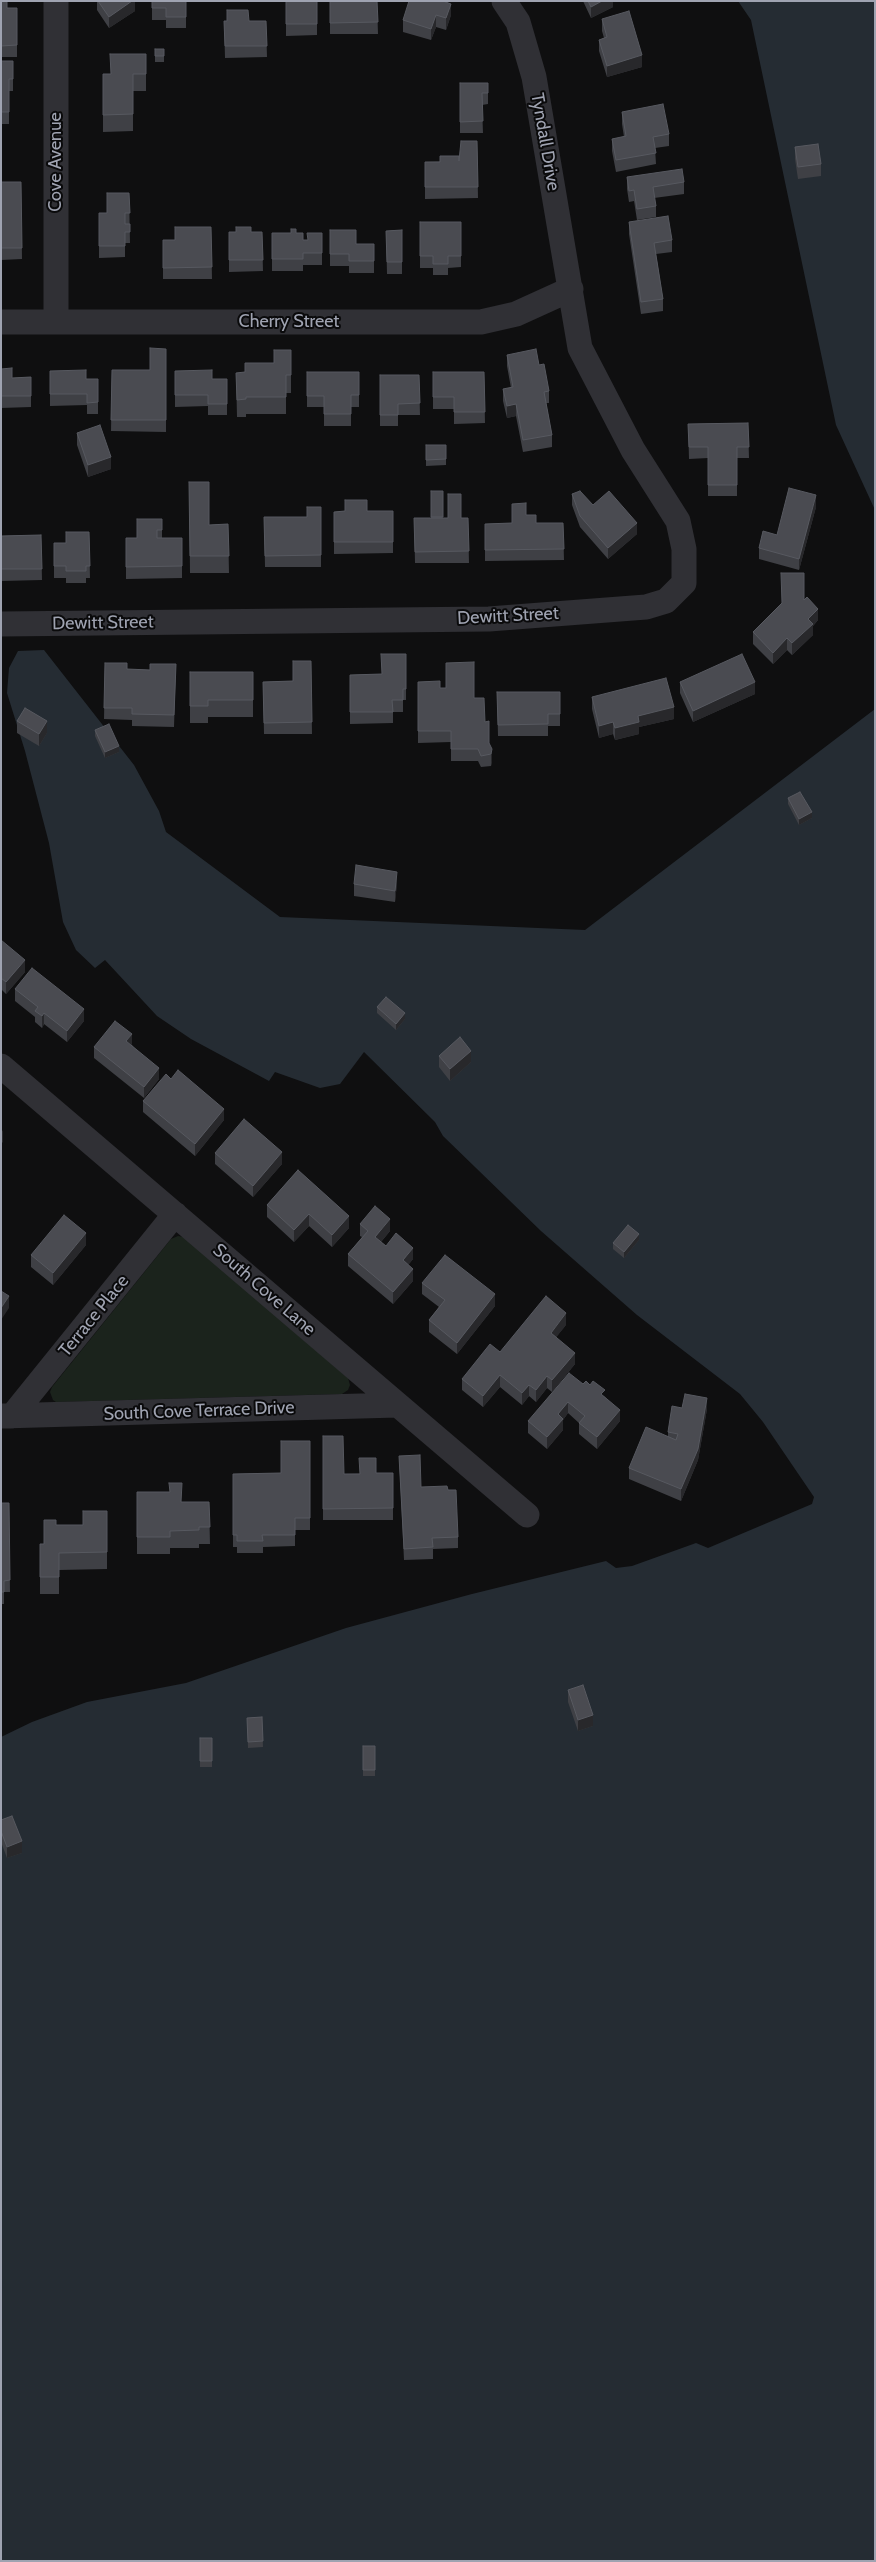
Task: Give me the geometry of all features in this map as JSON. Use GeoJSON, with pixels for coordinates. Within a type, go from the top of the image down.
{"type":"FeatureCollection","features":[{"type":"Feature","properties":{"kind":"street","name":"Cove Avenue"},"geometry":{"type":"LineString","coordinates":[[56,1],[56,322]]}},
{"type":"Feature","properties":{"kind":"street","name":"Tyndall Drive"},"geometry":{"type":"LineString","coordinates":[[504,1],[518,22],[534,77],[571,289]]}},
{"type":"Feature","properties":{"kind":"street","name":"Cherry Street"},"geometry":{"type":"LineString","coordinates":[[1,322],[481,322],[516,314],[571,289]]}},
{"type":"Feature","properties":{"kind":"street","name":"Dewitt Street"},"geometry":{"type":"LineString","coordinates":[[1,624],[489,619],[646,607],[666,601],[684,583],[684,549],[678,521],[633,450],[580,348],[571,289]]}},
{"type":"Feature","properties":{"kind":"street","name":"South Cove Lane"},"geometry":{"type":"LineString","coordinates":[[1,1066],[527,1515]]}},
{"type":"Feature","properties":{"kind":"street","name":"Terrace Place"},"geometry":{"type":"LineString","coordinates":[[7,1416],[175,1214]]}},
{"type":"Feature","properties":{"kind":"street","name":"South Cove Terrace Drive"},"geometry":{"type":"LineString","coordinates":[[7,1416],[398,1405]]}},
{"type":"Feature","properties":{"kind":"shaded area"},"geometry":{"type":"Polygon","coordinates":[[[738,1],[875,1],[875,510],[836,425],[751,20],[738,1]]]}},
{"type":"Feature","properties":{"kind":"shaded area"},"geometry":{"type":"Polygon","coordinates":[[[44,650],[134,765],[159,811],[166,832],[280,917],[585,930],[875,709],[875,2561],[1,2561],[1,1737],[32,1722],[87,1702],[186,1683],[346,1628],[472,1594],[606,1561],[616,1568],[632,1566],[696,1543],[708,1548],[812,1504],[814,1497],[763,1422],[740,1394],[637,1315],[541,1231],[443,1136],[435,1122],[364,1052],[340,1084],[320,1088],[275,1072],[269,1081],[191,1039],[157,1016],[105,960],[95,968],[76,950],[63,922],[49,843],[25,751],[7,693],[9,668],[18,651],[44,650]]]}},
{"type":"Feature","properties":{"kind":"shaded area"},"geometry":{"type":"Polygon","coordinates":[[[178,1236],[184,1237],[348,1378],[350,1385],[348,1390],[342,1394],[56,1402],[53,1400],[50,1392],[52,1387],[171,1239],[178,1236]]]}},
{"type":"Feature","properties":{"kind":"building"},"geometry":{"type":"Polygon","coordinates":[[[1,1],[7,1],[7,8],[17,8],[17,45],[1,46],[1,1]]]}},
{"type":"Feature","properties":{"kind":"building"},"geometry":{"type":"Polygon","coordinates":[[[98,1],[132,1],[109,17],[98,1]]]}},
{"type":"Feature","properties":{"kind":"building"},"geometry":{"type":"Polygon","coordinates":[[[152,1],[186,1],[186,17],[166,17],[166,8],[152,8],[152,1]]]}},
{"type":"Feature","properties":{"kind":"building"},"geometry":{"type":"Polygon","coordinates":[[[286,1],[317,1],[317,24],[286,24],[286,1]]]}},
{"type":"Feature","properties":{"kind":"building"},"geometry":{"type":"Polygon","coordinates":[[[330,1],[377,1],[378,22],[330,23],[330,1]]]}},
{"type":"Feature","properties":{"kind":"building"},"geometry":{"type":"Polygon","coordinates":[[[409,1],[443,1],[451,4],[446,18],[436,15],[431,29],[403,20],[409,1]]]}},
{"type":"Feature","properties":{"kind":"building"},"geometry":{"type":"Polygon","coordinates":[[[588,1],[602,1],[591,7],[588,1]]]}},
{"type":"Feature","properties":{"kind":"building"},"geometry":{"type":"Polygon","coordinates":[[[227,10],[248,10],[249,21],[266,21],[267,46],[225,46],[224,21],[227,21],[227,10]]]}},
{"type":"Feature","properties":{"kind":"building"},"geometry":{"type":"Polygon","coordinates":[[[629,11],[642,55],[607,66],[599,40],[607,37],[602,19],[629,11]]]}},
{"type":"Feature","properties":{"kind":"building"},"geometry":{"type":"Polygon","coordinates":[[[155,49],[164,49],[164,56],[155,56],[155,49]]]}},
{"type":"Feature","properties":{"kind":"building"},"geometry":{"type":"Polygon","coordinates":[[[110,54],[146,54],[146,74],[133,74],[133,114],[103,115],[103,74],[111,74],[110,54]]]}},
{"type":"Feature","properties":{"kind":"building"},"geometry":{"type":"Polygon","coordinates":[[[1,61],[13,61],[13,79],[9,79],[9,112],[1,112],[1,61]]]}},
{"type":"Feature","properties":{"kind":"building"},"geometry":{"type":"Polygon","coordinates":[[[460,83],[488,83],[488,93],[482,93],[483,121],[460,122],[460,83]]]}},
{"type":"Feature","properties":{"kind":"building"},"geometry":{"type":"Polygon","coordinates":[[[663,104],[669,134],[653,137],[656,153],[616,160],[612,139],[626,136],[622,112],[663,104]]]}},
{"type":"Feature","properties":{"kind":"building"},"geometry":{"type":"Polygon","coordinates":[[[461,141],[477,141],[478,187],[425,187],[425,162],[440,162],[440,156],[459,156],[459,161],[461,141]]]}},
{"type":"Feature","properties":{"kind":"building"},"geometry":{"type":"Polygon","coordinates":[[[818,144],[821,164],[798,167],[795,147],[818,144]]]}},
{"type":"Feature","properties":{"kind":"building"},"geometry":{"type":"Polygon","coordinates":[[[682,169],[684,182],[653,187],[656,206],[637,209],[634,190],[629,191],[627,177],[682,169]]]}},
{"type":"Feature","properties":{"kind":"building"},"geometry":{"type":"Polygon","coordinates":[[[1,182],[21,182],[22,248],[1,248],[1,182]]]}},
{"type":"Feature","properties":{"kind":"building"},"geometry":{"type":"Polygon","coordinates":[[[107,193],[129,193],[130,213],[125,213],[125,224],[130,224],[130,232],[125,232],[125,246],[99,246],[99,213],[107,213],[107,193]]]}},
{"type":"Feature","properties":{"kind":"building"},"geometry":{"type":"Polygon","coordinates":[[[668,216],[672,240],[654,243],[663,299],[641,302],[629,222],[668,216]]]}},
{"type":"Feature","properties":{"kind":"building"},"geometry":{"type":"Polygon","coordinates":[[[420,222],[461,222],[461,256],[448,256],[448,264],[433,264],[433,256],[420,256],[420,222]]]}},
{"type":"Feature","properties":{"kind":"building"},"geometry":{"type":"Polygon","coordinates":[[[175,227],[211,227],[212,267],[163,268],[163,240],[175,240],[175,227]]]}},
{"type":"Feature","properties":{"kind":"building"},"geometry":{"type":"Polygon","coordinates":[[[236,227],[251,227],[251,232],[262,232],[263,260],[229,260],[229,232],[236,232],[236,227]]]}},
{"type":"Feature","properties":{"kind":"building"},"geometry":{"type":"Polygon","coordinates":[[[291,229],[296,229],[296,233],[303,233],[303,240],[308,240],[307,233],[322,233],[322,253],[303,253],[303,259],[272,259],[272,233],[291,233],[291,229]]]}},
{"type":"Feature","properties":{"kind":"building"},"geometry":{"type":"Polygon","coordinates":[[[330,230],[356,230],[356,244],[374,244],[374,261],[349,261],[349,254],[330,254],[330,230]]]}},
{"type":"Feature","properties":{"kind":"building"},"geometry":{"type":"Polygon","coordinates":[[[402,230],[402,262],[387,262],[386,231],[402,230]]]}},
{"type":"Feature","properties":{"kind":"building"},"geometry":{"type":"Polygon","coordinates":[[[150,348],[166,349],[166,420],[111,420],[112,370],[150,370],[150,348]]]}},
{"type":"Feature","properties":{"kind":"building"},"geometry":{"type":"Polygon","coordinates":[[[536,349],[539,365],[544,364],[549,391],[544,392],[552,435],[523,440],[516,404],[507,406],[503,389],[513,387],[507,355],[536,349]]]}},
{"type":"Feature","properties":{"kind":"building"},"geometry":{"type":"Polygon","coordinates":[[[274,350],[291,350],[291,375],[286,375],[286,397],[246,397],[246,399],[237,400],[236,373],[245,372],[245,363],[274,363],[274,350]]]}},
{"type":"Feature","properties":{"kind":"building"},"geometry":{"type":"Polygon","coordinates":[[[12,368],[12,378],[31,377],[31,396],[1,396],[1,369],[12,368]]]}},
{"type":"Feature","properties":{"kind":"building"},"geometry":{"type":"Polygon","coordinates":[[[86,370],[86,379],[98,379],[98,402],[87,403],[87,394],[50,394],[50,371],[86,370]]]}},
{"type":"Feature","properties":{"kind":"building"},"geometry":{"type":"Polygon","coordinates":[[[212,370],[212,379],[227,379],[227,404],[208,404],[208,395],[175,395],[175,371],[212,370]]]}},
{"type":"Feature","properties":{"kind":"building"},"geometry":{"type":"Polygon","coordinates":[[[307,372],[359,372],[359,395],[351,395],[351,414],[324,414],[324,396],[307,396],[307,372]]]}},
{"type":"Feature","properties":{"kind":"building"},"geometry":{"type":"Polygon","coordinates":[[[433,372],[484,372],[485,412],[454,412],[454,397],[433,397],[433,372]]]}},
{"type":"Feature","properties":{"kind":"building"},"geometry":{"type":"Polygon","coordinates":[[[380,375],[419,375],[420,403],[398,404],[398,415],[380,415],[380,375]]]}},
{"type":"Feature","properties":{"kind":"building"},"geometry":{"type":"Polygon","coordinates":[[[748,423],[749,447],[737,447],[737,485],[708,485],[708,447],[689,447],[688,424],[748,423]]]}},
{"type":"Feature","properties":{"kind":"building"},"geometry":{"type":"Polygon","coordinates":[[[100,425],[111,457],[88,465],[77,433],[100,425]]]}},
{"type":"Feature","properties":{"kind":"building"},"geometry":{"type":"Polygon","coordinates":[[[426,445],[446,445],[446,459],[426,460],[426,445]]]}},
{"type":"Feature","properties":{"kind":"building"},"geometry":{"type":"Polygon","coordinates":[[[189,482],[209,482],[209,525],[228,524],[229,556],[190,556],[189,482]]]}},
{"type":"Feature","properties":{"kind":"building"},"geometry":{"type":"Polygon","coordinates":[[[789,488],[816,495],[799,559],[759,548],[763,531],[777,535],[789,488]]]}},
{"type":"Feature","properties":{"kind":"building"},"geometry":{"type":"Polygon","coordinates":[[[431,491],[443,491],[443,517],[431,517],[431,491]]]}},
{"type":"Feature","properties":{"kind":"building"},"geometry":{"type":"Polygon","coordinates":[[[580,491],[593,505],[609,491],[637,523],[608,548],[580,516],[572,494],[580,491]]]}},
{"type":"Feature","properties":{"kind":"building"},"geometry":{"type":"Polygon","coordinates":[[[448,494],[461,494],[461,518],[468,518],[469,551],[415,552],[414,518],[448,518],[448,494]]]}},
{"type":"Feature","properties":{"kind":"building"},"geometry":{"type":"Polygon","coordinates":[[[345,500],[367,500],[367,511],[393,511],[393,542],[334,542],[334,512],[345,511],[345,500]]]}},
{"type":"Feature","properties":{"kind":"building"},"geometry":{"type":"Polygon","coordinates":[[[526,503],[526,515],[536,515],[536,523],[563,523],[564,549],[485,550],[485,524],[512,523],[512,504],[526,503]]]}},
{"type":"Feature","properties":{"kind":"building"},"geometry":{"type":"Polygon","coordinates":[[[307,507],[321,507],[321,555],[265,556],[264,517],[307,517],[307,507]]]}},
{"type":"Feature","properties":{"kind":"building"},"geometry":{"type":"Polygon","coordinates":[[[137,519],[162,519],[162,530],[157,530],[157,538],[182,538],[182,566],[126,567],[126,538],[137,538],[137,519]]]}},
{"type":"Feature","properties":{"kind":"building"},"geometry":{"type":"Polygon","coordinates":[[[66,532],[89,532],[90,566],[86,566],[86,571],[66,571],[66,566],[54,566],[54,543],[66,543],[66,532]]]}},
{"type":"Feature","properties":{"kind":"building"},"geometry":{"type":"Polygon","coordinates":[[[41,535],[42,569],[1,569],[1,536],[41,535]]]}},
{"type":"Feature","properties":{"kind":"building"},"geometry":{"type":"Polygon","coordinates":[[[781,573],[804,573],[804,600],[807,597],[818,609],[808,619],[813,624],[792,643],[787,638],[773,653],[753,632],[782,603],[781,573]]]}},
{"type":"Feature","properties":{"kind":"building"},"geometry":{"type":"Polygon","coordinates":[[[381,654],[406,654],[406,689],[403,689],[403,700],[392,700],[393,712],[350,712],[350,675],[382,674],[381,654]]]}},
{"type":"Feature","properties":{"kind":"building"},"geometry":{"type":"Polygon","coordinates":[[[742,654],[755,682],[693,711],[680,682],[742,654]]]}},
{"type":"Feature","properties":{"kind":"building"},"geometry":{"type":"Polygon","coordinates":[[[293,661],[311,661],[312,722],[264,723],[263,682],[293,681],[293,661]]]}},
{"type":"Feature","properties":{"kind":"building"},"geometry":{"type":"Polygon","coordinates":[[[474,662],[474,698],[484,698],[485,722],[489,721],[489,743],[492,749],[491,754],[481,756],[478,749],[451,749],[451,731],[418,731],[418,682],[440,681],[440,688],[446,688],[446,663],[474,662]]]}},
{"type":"Feature","properties":{"kind":"building"},"geometry":{"type":"Polygon","coordinates":[[[105,663],[127,663],[127,669],[150,670],[150,664],[176,664],[174,715],[132,714],[132,708],[104,708],[105,663]]]}},
{"type":"Feature","properties":{"kind":"building"},"geometry":{"type":"Polygon","coordinates":[[[190,672],[253,672],[253,700],[208,700],[208,706],[190,706],[190,672]]]}},
{"type":"Feature","properties":{"kind":"building"},"geometry":{"type":"Polygon","coordinates":[[[666,678],[674,707],[638,716],[639,722],[615,728],[613,722],[599,726],[592,697],[666,678]]]}},
{"type":"Feature","properties":{"kind":"building"},"geometry":{"type":"Polygon","coordinates":[[[497,692],[560,692],[560,714],[548,714],[548,724],[498,725],[497,692]]]}},
{"type":"Feature","properties":{"kind":"building"},"geometry":{"type":"Polygon","coordinates":[[[25,708],[47,721],[39,734],[17,721],[25,708]]]}},
{"type":"Feature","properties":{"kind":"building"},"geometry":{"type":"Polygon","coordinates":[[[109,724],[119,746],[105,752],[95,730],[109,724]]]}},
{"type":"Feature","properties":{"kind":"building"},"geometry":{"type":"Polygon","coordinates":[[[800,792],[812,812],[799,819],[788,798],[800,792]]]}},
{"type":"Feature","properties":{"kind":"building"},"geometry":{"type":"Polygon","coordinates":[[[356,865],[397,872],[395,891],[354,884],[356,865]]]}},
{"type":"Feature","properties":{"kind":"building"},"geometry":{"type":"Polygon","coordinates":[[[1,940],[25,960],[6,982],[1,978],[1,940]]]}},
{"type":"Feature","properties":{"kind":"building"},"geometry":{"type":"Polygon","coordinates":[[[32,968],[84,1009],[67,1031],[44,1013],[42,1016],[35,1011],[38,1007],[15,989],[32,968]]]}},
{"type":"Feature","properties":{"kind":"building"},"geometry":{"type":"Polygon","coordinates":[[[386,997],[405,1013],[396,1024],[377,1007],[386,997]]]}},
{"type":"Feature","properties":{"kind":"building"},"geometry":{"type":"Polygon","coordinates":[[[115,1021],[132,1034],[126,1041],[159,1068],[144,1087],[94,1047],[115,1021]]]}},
{"type":"Feature","properties":{"kind":"building"},"geometry":{"type":"Polygon","coordinates":[[[460,1037],[471,1051],[450,1069],[439,1056],[460,1037]]]}},
{"type":"Feature","properties":{"kind":"building"},"geometry":{"type":"Polygon","coordinates":[[[178,1070],[224,1109],[195,1144],[143,1101],[166,1074],[171,1079],[178,1070]]]}},
{"type":"Feature","properties":{"kind":"building"},"geometry":{"type":"Polygon","coordinates":[[[244,1119],[282,1152],[253,1186],[215,1153],[244,1119]]]}},
{"type":"Feature","properties":{"kind":"building"},"geometry":{"type":"Polygon","coordinates":[[[298,1170],[349,1216],[332,1235],[309,1214],[294,1230],[267,1205],[298,1170]]]}},
{"type":"Feature","properties":{"kind":"building"},"geometry":{"type":"Polygon","coordinates":[[[375,1206],[390,1219],[375,1237],[386,1246],[396,1233],[413,1248],[403,1260],[413,1269],[393,1292],[348,1254],[368,1231],[360,1224],[375,1206]]]}},
{"type":"Feature","properties":{"kind":"building"},"geometry":{"type":"Polygon","coordinates":[[[64,1215],[86,1233],[53,1273],[31,1255],[64,1215]]]}},
{"type":"Feature","properties":{"kind":"building"},"geometry":{"type":"Polygon","coordinates":[[[628,1225],[639,1234],[624,1252],[613,1243],[628,1225]]]}},
{"type":"Feature","properties":{"kind":"building"},"geometry":{"type":"Polygon","coordinates":[[[445,1255],[495,1294],[457,1343],[429,1320],[445,1300],[422,1283],[445,1255]]]}},
{"type":"Feature","properties":{"kind":"building"},"geometry":{"type":"Polygon","coordinates":[[[1,1291],[9,1296],[1,1308],[1,1291]]]}},
{"type":"Feature","properties":{"kind":"building"},"geometry":{"type":"Polygon","coordinates":[[[546,1296],[566,1313],[551,1333],[575,1353],[552,1380],[547,1376],[536,1390],[529,1385],[522,1393],[500,1375],[483,1396],[462,1379],[490,1344],[500,1352],[546,1296]]]}},
{"type":"Feature","properties":{"kind":"building"},"geometry":{"type":"Polygon","coordinates":[[[569,1373],[583,1384],[586,1381],[590,1385],[593,1381],[605,1390],[601,1394],[620,1410],[597,1437],[579,1423],[585,1416],[568,1402],[558,1414],[563,1419],[547,1437],[528,1421],[569,1373]]]}},
{"type":"Feature","properties":{"kind":"building"},"geometry":{"type":"Polygon","coordinates":[[[685,1394],[707,1398],[698,1449],[681,1489],[629,1468],[646,1427],[676,1440],[678,1434],[668,1432],[672,1406],[682,1408],[685,1394]]]}},
{"type":"Feature","properties":{"kind":"building"},"geometry":{"type":"Polygon","coordinates":[[[323,1436],[343,1436],[344,1474],[360,1474],[359,1458],[376,1458],[376,1473],[393,1473],[393,1508],[323,1509],[323,1436]]]}},
{"type":"Feature","properties":{"kind":"building"},"geometry":{"type":"Polygon","coordinates":[[[281,1441],[310,1441],[310,1518],[295,1518],[295,1535],[262,1535],[263,1541],[237,1541],[237,1535],[233,1535],[233,1474],[281,1473],[281,1441]]]}},
{"type":"Feature","properties":{"kind":"building"},"geometry":{"type":"Polygon","coordinates":[[[420,1455],[421,1487],[447,1486],[448,1490],[456,1490],[458,1537],[432,1538],[433,1547],[404,1549],[399,1456],[420,1455]]]}},
{"type":"Feature","properties":{"kind":"building"},"geometry":{"type":"Polygon","coordinates":[[[169,1483],[182,1483],[181,1502],[209,1502],[210,1527],[199,1527],[199,1530],[170,1531],[170,1537],[137,1537],[137,1492],[170,1492],[169,1483]]]}},
{"type":"Feature","properties":{"kind":"building"},"geometry":{"type":"Polygon","coordinates":[[[1,1503],[9,1503],[10,1580],[4,1581],[4,1592],[1,1592],[1,1503]]]}},
{"type":"Feature","properties":{"kind":"building"},"geometry":{"type":"Polygon","coordinates":[[[83,1511],[107,1511],[107,1552],[59,1553],[59,1577],[40,1577],[40,1544],[44,1544],[44,1520],[56,1520],[56,1525],[83,1525],[83,1511]]]}},
{"type":"Feature","properties":{"kind":"building"},"geometry":{"type":"Polygon","coordinates":[[[583,1685],[593,1715],[578,1720],[568,1690],[583,1685]]]}},
{"type":"Feature","properties":{"kind":"building"},"geometry":{"type":"Polygon","coordinates":[[[262,1717],[263,1741],[248,1742],[247,1718],[262,1717]]]}},
{"type":"Feature","properties":{"kind":"building"},"geometry":{"type":"Polygon","coordinates":[[[200,1738],[212,1738],[212,1761],[200,1761],[200,1738]]]}},
{"type":"Feature","properties":{"kind":"building"},"geometry":{"type":"Polygon","coordinates":[[[363,1746],[375,1746],[375,1770],[363,1770],[363,1746]]]}},
{"type":"Feature","properties":{"kind":"building"},"geometry":{"type":"Polygon","coordinates":[[[12,1816],[22,1841],[7,1847],[1,1831],[1,1820],[12,1816]]]}}]}
